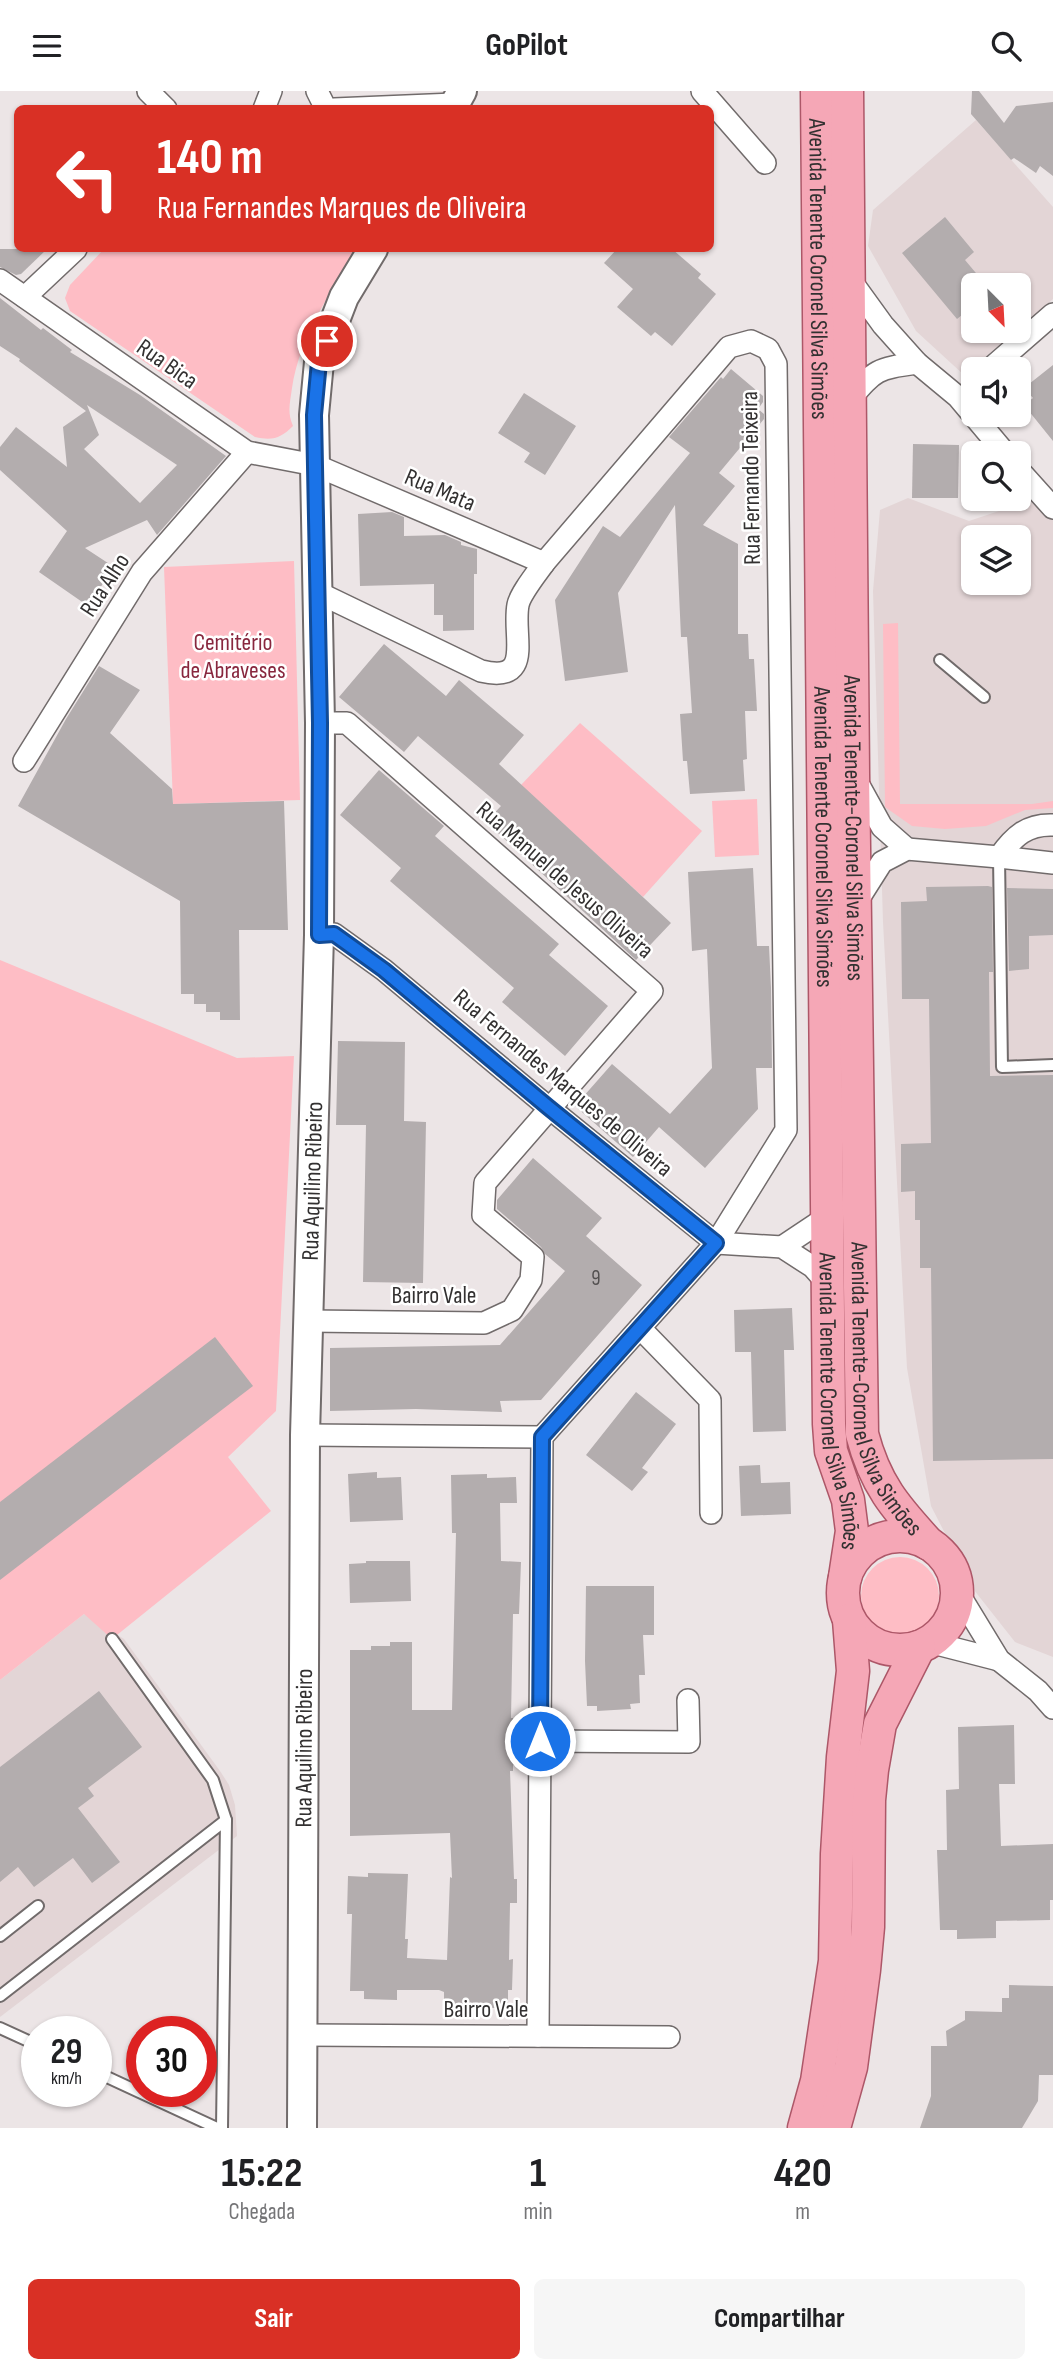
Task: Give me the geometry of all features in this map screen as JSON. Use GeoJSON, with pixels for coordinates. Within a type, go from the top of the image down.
{"type":"FeatureCollection","features":[{"type":"Feature","properties":{"kind":"main road","name":"Avenida Tenente Coronel Silva Simões"},"geometry":{"type":"LineString","coordinates":[[817,91],[831,1451],[848,1500],[852,1531],[845,1577]]}},
{"type":"Feature","properties":{"kind":"main road","name":"Avenida Tenente-Coronel Silva Simões"},"geometry":{"type":"LineString","coordinates":[[847,91],[862,1434],[870,1463],[883,1488],[929,1544]]}},
{"type":"Feature","properties":{"kind":"main road"},"geometry":{"type":"LineString","coordinates":[[804,2128],[817,2081],[835,1961],[837,1854],[843,1757],[853,1671],[849,1620],[843,1599],[845,1577],[852,1561],[864,1548],[895,1536],[913,1538],[929,1544],[943,1556],[953,1572],[957,1591],[955,1609],[947,1627],[924,1645],[902,1651],[886,1649],[864,1638],[849,1620]]}},
{"type":"Feature","properties":{"kind":"main road"},"geometry":{"type":"LineString","coordinates":[[834,2128],[851,2067],[864,1969],[868,1927],[869,1800],[880,1724],[924,1645]]}},
{"type":"Feature","properties":{"kind":"street"},"geometry":{"type":"LineString","coordinates":[[148,91],[162,105]]}},
{"type":"Feature","properties":{"kind":"street"},"geometry":{"type":"LineString","coordinates":[[702,91],[765,163]]}},
{"type":"Feature","properties":{"kind":"street"},"geometry":{"type":"LineString","coordinates":[[395,105],[456,101]]}},
{"type":"Feature","properties":{"kind":"street"},"geometry":{"type":"LineString","coordinates":[[25,297],[73,252]]}},
{"type":"Feature","properties":{"kind":"street","name":"Rua Aquilino Ribeiro"},"geometry":{"type":"LineString","coordinates":[[302,2128],[305,1434],[319,935],[320,723],[314,415],[319,362],[344,297],[371,252]]}},
{"type":"Feature","properties":{"kind":"street"},"geometry":{"type":"LineString","coordinates":[[848,277],[883,325],[917,363],[961,388]]}},
{"type":"Feature","properties":{"kind":"street","name":"Rua Bica"},"geometry":{"type":"LineString","coordinates":[[0,280],[247,452],[315,465]]}},
{"type":"Feature","properties":{"kind":"street"},"geometry":{"type":"LineString","coordinates":[[1003,357],[1053,314]]}},
{"type":"Feature","properties":{"kind":"street","name":"Rua Fernando Teixeira"},"geometry":{"type":"LineString","coordinates":[[318,593],[481,671],[499,675],[510,671],[517,660],[518,603],[544,563],[729,347],[751,341],[768,349],[776,364],[786,1130],[716,1243],[542,1437]]}},
{"type":"Feature","properties":{"kind":"street"},"geometry":{"type":"LineString","coordinates":[[849,400],[869,377],[884,367],[917,363]]}},
{"type":"Feature","properties":{"kind":"street","name":"Rua Alho"},"geometry":{"type":"LineString","coordinates":[[24,761],[142,572],[247,452]]}},
{"type":"Feature","properties":{"kind":"street","name":"Rua Mata"},"geometry":{"type":"LineString","coordinates":[[315,465],[544,563]]}},
{"type":"Feature","properties":{"kind":"street"},"geometry":{"type":"LineString","coordinates":[[1031,484],[1053,509]]}},
{"type":"Feature","properties":{"kind":"street","name":"Rua Manuel de Jesus Oliveira"},"geometry":{"type":"LineString","coordinates":[[320,723],[347,723],[652,991],[548,1107]]}},
{"type":"Feature","properties":{"kind":"street"},"geometry":{"type":"LineString","coordinates":[[853,774],[882,827],[907,849]]}},
{"type":"Feature","properties":{"kind":"street"},"geometry":{"type":"LineString","coordinates":[[999,857],[1010,842],[1026,829],[1053,825]]}},
{"type":"Feature","properties":{"kind":"street"},"geometry":{"type":"LineString","coordinates":[[855,905],[881,862],[907,849],[1053,863]]}},
{"type":"Feature","properties":{"kind":"street","name":"Rua Fernandes Marques de Oliveira"},"geometry":{"type":"LineString","coordinates":[[319,935],[334,934],[384,970],[716,1243]]}},
{"type":"Feature","properties":{"kind":"street","name":"Bairro Vale"},"geometry":{"type":"LineString","coordinates":[[308,1321],[484,1323],[512,1310],[531,1280],[533,1257],[483,1215],[485,1183],[548,1107]]}},
{"type":"Feature","properties":{"kind":"street"},"geometry":{"type":"LineString","coordinates":[[782,1247],[827,1217]]}},
{"type":"Feature","properties":{"kind":"street"},"geometry":{"type":"LineString","coordinates":[[716,1243],[782,1247],[813,1267],[828,1284]]}},
{"type":"Feature","properties":{"kind":"street"},"geometry":{"type":"LineString","coordinates":[[640,1328],[710,1400],[711,1513]]}},
{"type":"Feature","properties":{"kind":"street"},"geometry":{"type":"LineString","coordinates":[[305,1434],[542,1437],[538,2036]]}},
{"type":"Feature","properties":{"kind":"street"},"geometry":{"type":"LineString","coordinates":[[957,1591],[999,1660],[1038,1691],[1053,1708]]}},
{"type":"Feature","properties":{"kind":"street"},"geometry":{"type":"LineString","coordinates":[[924,1645],[999,1660]]}},
{"type":"Feature","properties":{"kind":"street"},"geometry":{"type":"LineString","coordinates":[[540,1741],[689,1742],[688,1700]]}},
{"type":"Feature","properties":{"kind":"street","name":"Bairro Vale"},"geometry":{"type":"LineString","coordinates":[[304,2035],[669,2037]]}},
{"type":"Feature","properties":{"kind":"lane"},"geometry":{"type":"LineString","coordinates":[[940,660],[984,697]]}},
{"type":"Feature","properties":{"kind":"lane"},"geometry":{"type":"LineString","coordinates":[[999,857],[1002,1067],[1053,1065]]}},
{"type":"Feature","properties":{"kind":"lane"},"geometry":{"type":"LineString","coordinates":[[112,1639],[213,1780],[226,1820],[220,2128],[112,2079]]}},
{"type":"Feature","properties":{"kind":"lane"},"geometry":{"type":"LineString","coordinates":[[0,1996],[226,1820]]}},
{"type":"Feature","properties":{"kind":"lane"},"geometry":{"type":"LineString","coordinates":[[0,1936],[38,1906]]}},
{"type":"Feature","properties":{"kind":"lane"},"geometry":{"type":"LineString","coordinates":[[0,2028],[21,2038]]}},
{"type":"Feature","properties":{"kind":"shaded area"},"geometry":{"type":"Polygon","coordinates":[[[976,120],[1053,207],[1053,299],[1031,318],[1031,273],[961,273],[961,343],[1002,343],[985,357],[961,357],[961,372],[916,331],[868,246],[873,210],[976,120]]]}},
{"type":"Feature","properties":{"kind":"shaded area"},"geometry":{"type":"Polygon","coordinates":[[[1053,493],[1053,1657],[1015,1642],[974,1590],[931,1506],[907,1368],[883,922],[873,591],[880,510],[908,498],[969,521],[999,511],[1031,511],[1031,500],[1053,493]]]}},
{"type":"Feature","properties":{"kind":"shaded area"},"geometry":{"type":"Polygon","coordinates":[[[84,1614],[124,1639],[220,1771],[229,1785],[235,1805],[237,1836],[0,2017],[0,1680],[84,1614]]]}},
{"type":"Feature","properties":{"kind":"green space"},"geometry":{"type":"Polygon","coordinates":[[[101,252],[354,252],[317,316],[302,351],[290,403],[293,426],[285,433],[267,439],[255,437],[70,311],[65,298],[70,285],[101,252]]]}},
{"type":"Feature","properties":{"kind":"green space","name":"Cemitério de Abraveses"},"geometry":{"type":"Polygon","coordinates":[[[294,561],[300,800],[173,804],[164,567],[294,561]]]}},
{"type":"Feature","properties":{"kind":"green space"},"geometry":{"type":"Polygon","coordinates":[[[898,623],[900,804],[1032,804],[1053,801],[1053,808],[1025,810],[986,826],[945,829],[912,826],[885,807],[883,624],[898,623]]]}},
{"type":"Feature","properties":{"kind":"green space"},"geometry":{"type":"Polygon","coordinates":[[[580,723],[702,831],[643,897],[521,785],[580,723]]]}},
{"type":"Feature","properties":{"kind":"green space"},"geometry":{"type":"Polygon","coordinates":[[[757,799],[759,855],[715,857],[712,801],[757,799]]]}},
{"type":"Feature","properties":{"kind":"green space"},"geometry":{"type":"Polygon","coordinates":[[[0,960],[237,1058],[294,1056],[276,1411],[228,1457],[271,1511],[112,1639],[84,1614],[0,1680],[0,960]]]}},
{"type":"Feature","properties":{"kind":"green space"},"geometry":{"type":"Polygon","coordinates":[[[900,1557],[915,1560],[928,1568],[936,1581],[939,1596],[936,1611],[928,1624],[915,1632],[900,1635],[885,1632],[872,1624],[864,1611],[861,1596],[864,1581],[872,1568],[885,1560],[900,1557]]]}},
{"type":"Feature","properties":{"kind":"building"},"geometry":{"type":"Polygon","coordinates":[[[972,91],[979,91],[1004,123],[1016,106],[1053,102],[1053,176],[1040,166],[1036,173],[1014,158],[1011,160],[971,114],[972,91]]]}},
{"type":"Feature","properties":{"kind":"building"},"geometry":{"type":"Polygon","coordinates":[[[945,217],[974,252],[965,260],[976,273],[961,273],[961,316],[957,319],[902,253],[945,217]]]}},
{"type":"Feature","properties":{"kind":"building"},"geometry":{"type":"Polygon","coordinates":[[[0,249],[44,252],[21,274],[16,275],[0,267],[0,249]]]}},
{"type":"Feature","properties":{"kind":"building"},"geometry":{"type":"Polygon","coordinates":[[[614,252],[675,252],[701,274],[698,278],[716,294],[672,346],[655,332],[651,336],[617,307],[633,289],[604,263],[614,252]]]}},
{"type":"Feature","properties":{"kind":"building"},"geometry":{"type":"Polygon","coordinates":[[[0,298],[72,350],[70,352],[140,395],[226,456],[157,535],[147,520],[85,548],[114,567],[88,606],[39,572],[67,531],[0,470],[0,447],[16,427],[67,467],[63,427],[86,411],[0,346],[0,298]],[[87,405],[99,435],[84,449],[140,503],[177,465],[87,405]]]}},
{"type":"Feature","properties":{"kind":"building"},"geometry":{"type":"Polygon","coordinates":[[[1053,365],[1053,441],[1031,414],[1031,382],[1053,365]]]}},
{"type":"Feature","properties":{"kind":"building"},"geometry":{"type":"Polygon","coordinates":[[[731,369],[763,396],[763,402],[758,409],[764,414],[764,419],[719,473],[735,486],[703,525],[738,544],[738,634],[748,634],[749,659],[754,659],[757,711],[745,711],[745,791],[690,794],[687,761],[683,761],[680,714],[692,713],[687,637],[681,637],[675,505],[618,593],[628,672],[565,681],[555,600],[603,526],[620,537],[690,453],[669,437],[731,369]]]}},
{"type":"Feature","properties":{"kind":"building"},"geometry":{"type":"Polygon","coordinates":[[[524,393],[576,426],[545,475],[524,462],[530,453],[498,433],[524,393]]]}},
{"type":"Feature","properties":{"kind":"building"},"geometry":{"type":"Polygon","coordinates":[[[913,444],[959,445],[958,498],[912,498],[913,444]]]}},
{"type":"Feature","properties":{"kind":"building"},"geometry":{"type":"Polygon","coordinates":[[[392,512],[404,517],[404,536],[445,535],[461,542],[461,545],[477,549],[474,630],[443,631],[443,615],[434,615],[434,584],[360,586],[358,514],[392,512]]]}},
{"type":"Feature","properties":{"kind":"building"},"geometry":{"type":"Polygon","coordinates":[[[384,644],[446,696],[459,680],[524,735],[499,764],[671,923],[636,960],[486,822],[501,806],[418,736],[404,752],[339,697],[384,644]]]}},
{"type":"Feature","properties":{"kind":"building"},"geometry":{"type":"Polygon","coordinates":[[[99,666],[140,690],[110,733],[172,789],[173,804],[284,801],[288,930],[239,930],[240,1020],[220,1020],[220,1012],[206,1012],[206,1004],[194,1004],[194,994],[181,994],[180,901],[18,806],[99,666]]]}},
{"type":"Feature","properties":{"kind":"building"},"geometry":{"type":"Polygon","coordinates":[[[379,770],[444,826],[435,836],[559,944],[549,955],[608,1006],[565,1056],[502,1002],[514,988],[390,881],[401,868],[340,815],[379,770]]]}},
{"type":"Feature","properties":{"kind":"building"},"geometry":{"type":"Polygon","coordinates":[[[753,868],[757,946],[769,946],[771,988],[772,1068],[756,1068],[758,1109],[705,1168],[659,1127],[633,1157],[575,1106],[612,1064],[670,1114],[712,1068],[707,949],[692,951],[688,872],[753,868]]]}},
{"type":"Feature","properties":{"kind":"building"},"geometry":{"type":"Polygon","coordinates":[[[926,887],[992,887],[993,972],[989,972],[990,1076],[1053,1075],[1053,1459],[933,1461],[931,1268],[920,1268],[920,1220],[915,1220],[915,1191],[901,1192],[901,1144],[931,1143],[929,999],[902,999],[901,902],[927,901],[926,887]]]}},
{"type":"Feature","properties":{"kind":"building"},"geometry":{"type":"Polygon","coordinates":[[[1007,888],[1053,889],[1053,935],[1029,936],[1029,969],[1009,971],[1007,888]]]}},
{"type":"Feature","properties":{"kind":"building"},"geometry":{"type":"Polygon","coordinates":[[[338,1041],[405,1042],[404,1121],[426,1122],[423,1283],[363,1282],[366,1125],[336,1125],[338,1041]]]}},
{"type":"Feature","properties":{"kind":"building"},"geometry":{"type":"Polygon","coordinates":[[[533,1158],[602,1218],[586,1236],[642,1285],[541,1400],[500,1401],[502,1412],[416,1409],[330,1411],[330,1348],[500,1345],[565,1271],[497,1209],[497,1200],[533,1158]]]}},
{"type":"Feature","properties":{"kind":"building"},"geometry":{"type":"Polygon","coordinates":[[[792,1308],[794,1350],[784,1350],[786,1431],[753,1432],[751,1352],[735,1352],[734,1310],[792,1308]]]}},
{"type":"Feature","properties":{"kind":"building"},"geometry":{"type":"Polygon","coordinates":[[[215,1337],[253,1386],[0,1580],[0,1502],[215,1337]]]}},
{"type":"Feature","properties":{"kind":"building"},"geometry":{"type":"Polygon","coordinates":[[[636,1392],[676,1424],[642,1468],[648,1472],[632,1491],[586,1455],[636,1392]]]}},
{"type":"Feature","properties":{"kind":"building"},"geometry":{"type":"Polygon","coordinates":[[[760,1465],[761,1483],[790,1482],[791,1514],[741,1516],[739,1466],[760,1465]]]}},
{"type":"Feature","properties":{"kind":"building"},"geometry":{"type":"Polygon","coordinates":[[[377,1472],[377,1478],[401,1477],[403,1520],[350,1522],[348,1474],[377,1472]]]}},
{"type":"Feature","properties":{"kind":"building"},"geometry":{"type":"Polygon","coordinates":[[[487,1474],[487,1478],[516,1477],[517,1503],[500,1503],[501,1561],[521,1562],[519,1614],[513,1614],[511,1718],[513,1743],[519,1744],[519,1766],[513,1765],[513,1771],[510,1771],[517,1903],[510,1903],[509,1960],[513,1959],[512,1990],[508,1990],[508,2008],[444,2008],[444,1992],[439,1990],[397,1990],[397,2000],[364,1999],[364,1991],[350,1991],[352,1914],[347,1914],[348,1876],[368,1877],[368,1873],[408,1874],[405,1939],[408,1939],[407,1958],[447,1960],[450,1877],[452,1878],[450,1833],[350,1836],[350,1650],[371,1650],[371,1646],[390,1646],[390,1642],[412,1642],[412,1710],[452,1710],[456,1533],[452,1533],[451,1475],[487,1474]]]}},
{"type":"Feature","properties":{"kind":"building"},"geometry":{"type":"Polygon","coordinates":[[[366,1561],[410,1561],[411,1601],[350,1603],[349,1564],[366,1561]]]}},
{"type":"Feature","properties":{"kind":"building"},"geometry":{"type":"Polygon","coordinates":[[[586,1586],[654,1586],[654,1635],[643,1635],[645,1675],[639,1675],[640,1703],[630,1704],[631,1709],[597,1711],[597,1706],[587,1706],[586,1586]]]}},
{"type":"Feature","properties":{"kind":"building"},"geometry":{"type":"Polygon","coordinates":[[[99,1691],[142,1747],[88,1788],[94,1796],[78,1808],[120,1862],[92,1883],[73,1858],[34,1887],[18,1867],[0,1882],[0,1767],[99,1691]]]}},
{"type":"Feature","properties":{"kind":"building"},"geometry":{"type":"Polygon","coordinates":[[[1014,1725],[1015,1784],[999,1784],[1001,1846],[1053,1844],[1053,1900],[1050,1900],[1050,1920],[996,1921],[996,1938],[957,1939],[957,1930],[940,1930],[937,1850],[947,1850],[946,1790],[959,1789],[958,1727],[1014,1725]]]}},
{"type":"Feature","properties":{"kind":"building"},"geometry":{"type":"Polygon","coordinates":[[[1009,1985],[1053,1986],[1053,2075],[1039,2075],[1038,2101],[1022,2128],[920,2128],[931,2096],[931,2046],[947,2046],[946,2031],[965,2020],[965,2011],[1002,2012],[1002,1998],[1009,1998],[1009,1985]]]}},
{"type":"Feature","properties":{"kind":"route"},"geometry":{"type":"LineString","coordinates":[[327,341],[319,362],[314,415],[320,723],[319,935],[334,934],[384,970],[716,1243],[542,1437],[540,1741]]}}]}
